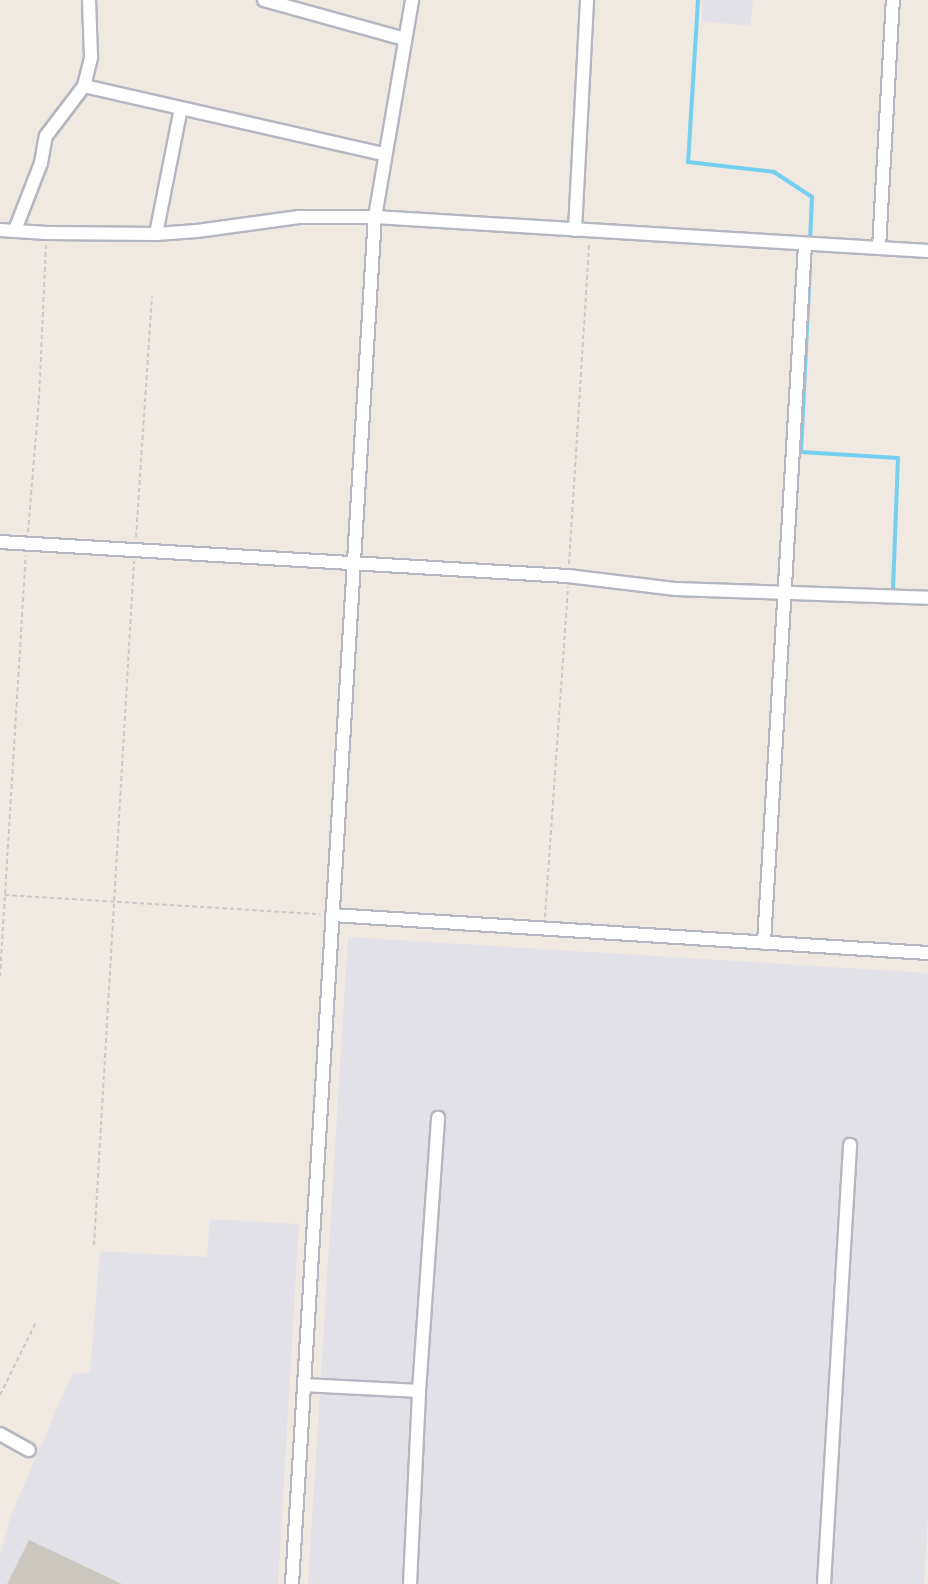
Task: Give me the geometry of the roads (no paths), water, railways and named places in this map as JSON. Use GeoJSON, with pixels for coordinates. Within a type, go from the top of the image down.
{"type":"FeatureCollection","features":[{"type":"Feature","properties":{"kind":"street"},"geometry":{"type":"LineString","coordinates":[[15,230],[41,163],[46,136],[84,86],[91,57],[89,0]]}},
{"type":"Feature","properties":{"kind":"street"},"geometry":{"type":"LineString","coordinates":[[264,0],[405,39]]}},
{"type":"Feature","properties":{"kind":"street"},"geometry":{"type":"LineString","coordinates":[[292,1584],[375,217],[412,0]]}},
{"type":"Feature","properties":{"kind":"street"},"geometry":{"type":"LineString","coordinates":[[575,230],[587,0]]}},
{"type":"Feature","properties":{"kind":"street"},"geometry":{"type":"LineString","coordinates":[[879,248],[893,0]]}},
{"type":"Feature","properties":{"kind":"street"},"geometry":{"type":"LineString","coordinates":[[84,86],[384,154]]}},
{"type":"Feature","properties":{"kind":"street"},"geometry":{"type":"LineString","coordinates":[[156,234],[181,108]]}},
{"type":"Feature","properties":{"kind":"street"},"geometry":{"type":"LineString","coordinates":[[0,230],[156,234],[197,231],[299,217],[375,217],[928,251]]}},
{"type":"Feature","properties":{"kind":"street"},"geometry":{"type":"LineString","coordinates":[[764,943],[781,595],[806,244]]}},
{"type":"Feature","properties":{"kind":"street"},"geometry":{"type":"LineString","coordinates":[[0,542],[568,576],[676,589],[781,595],[928,598]]}},
{"type":"Feature","properties":{"kind":"street"},"geometry":{"type":"LineString","coordinates":[[332,915],[928,953]]}},
{"type":"Feature","properties":{"kind":"street"},"geometry":{"type":"LineString","coordinates":[[410,1584],[419,1391],[438,1118]]}},
{"type":"Feature","properties":{"kind":"street"},"geometry":{"type":"LineString","coordinates":[[824,1584],[850,1144]]}},
{"type":"Feature","properties":{"kind":"street"},"geometry":{"type":"LineString","coordinates":[[304,1385],[419,1391]]}},
{"type":"Feature","properties":{"kind":"street"},"geometry":{"type":"LineString","coordinates":[[0,1434],[29,1450]]}},
{"type":"Feature","properties":{"kind":"waterway"},"geometry":{"type":"LineString","coordinates":[[698,0],[688,162],[774,172],[812,197],[810,241]]}},
{"type":"Feature","properties":{"kind":"waterway"},"geometry":{"type":"LineString","coordinates":[[810,267],[801,452],[898,458],[893,589]]}}]}
